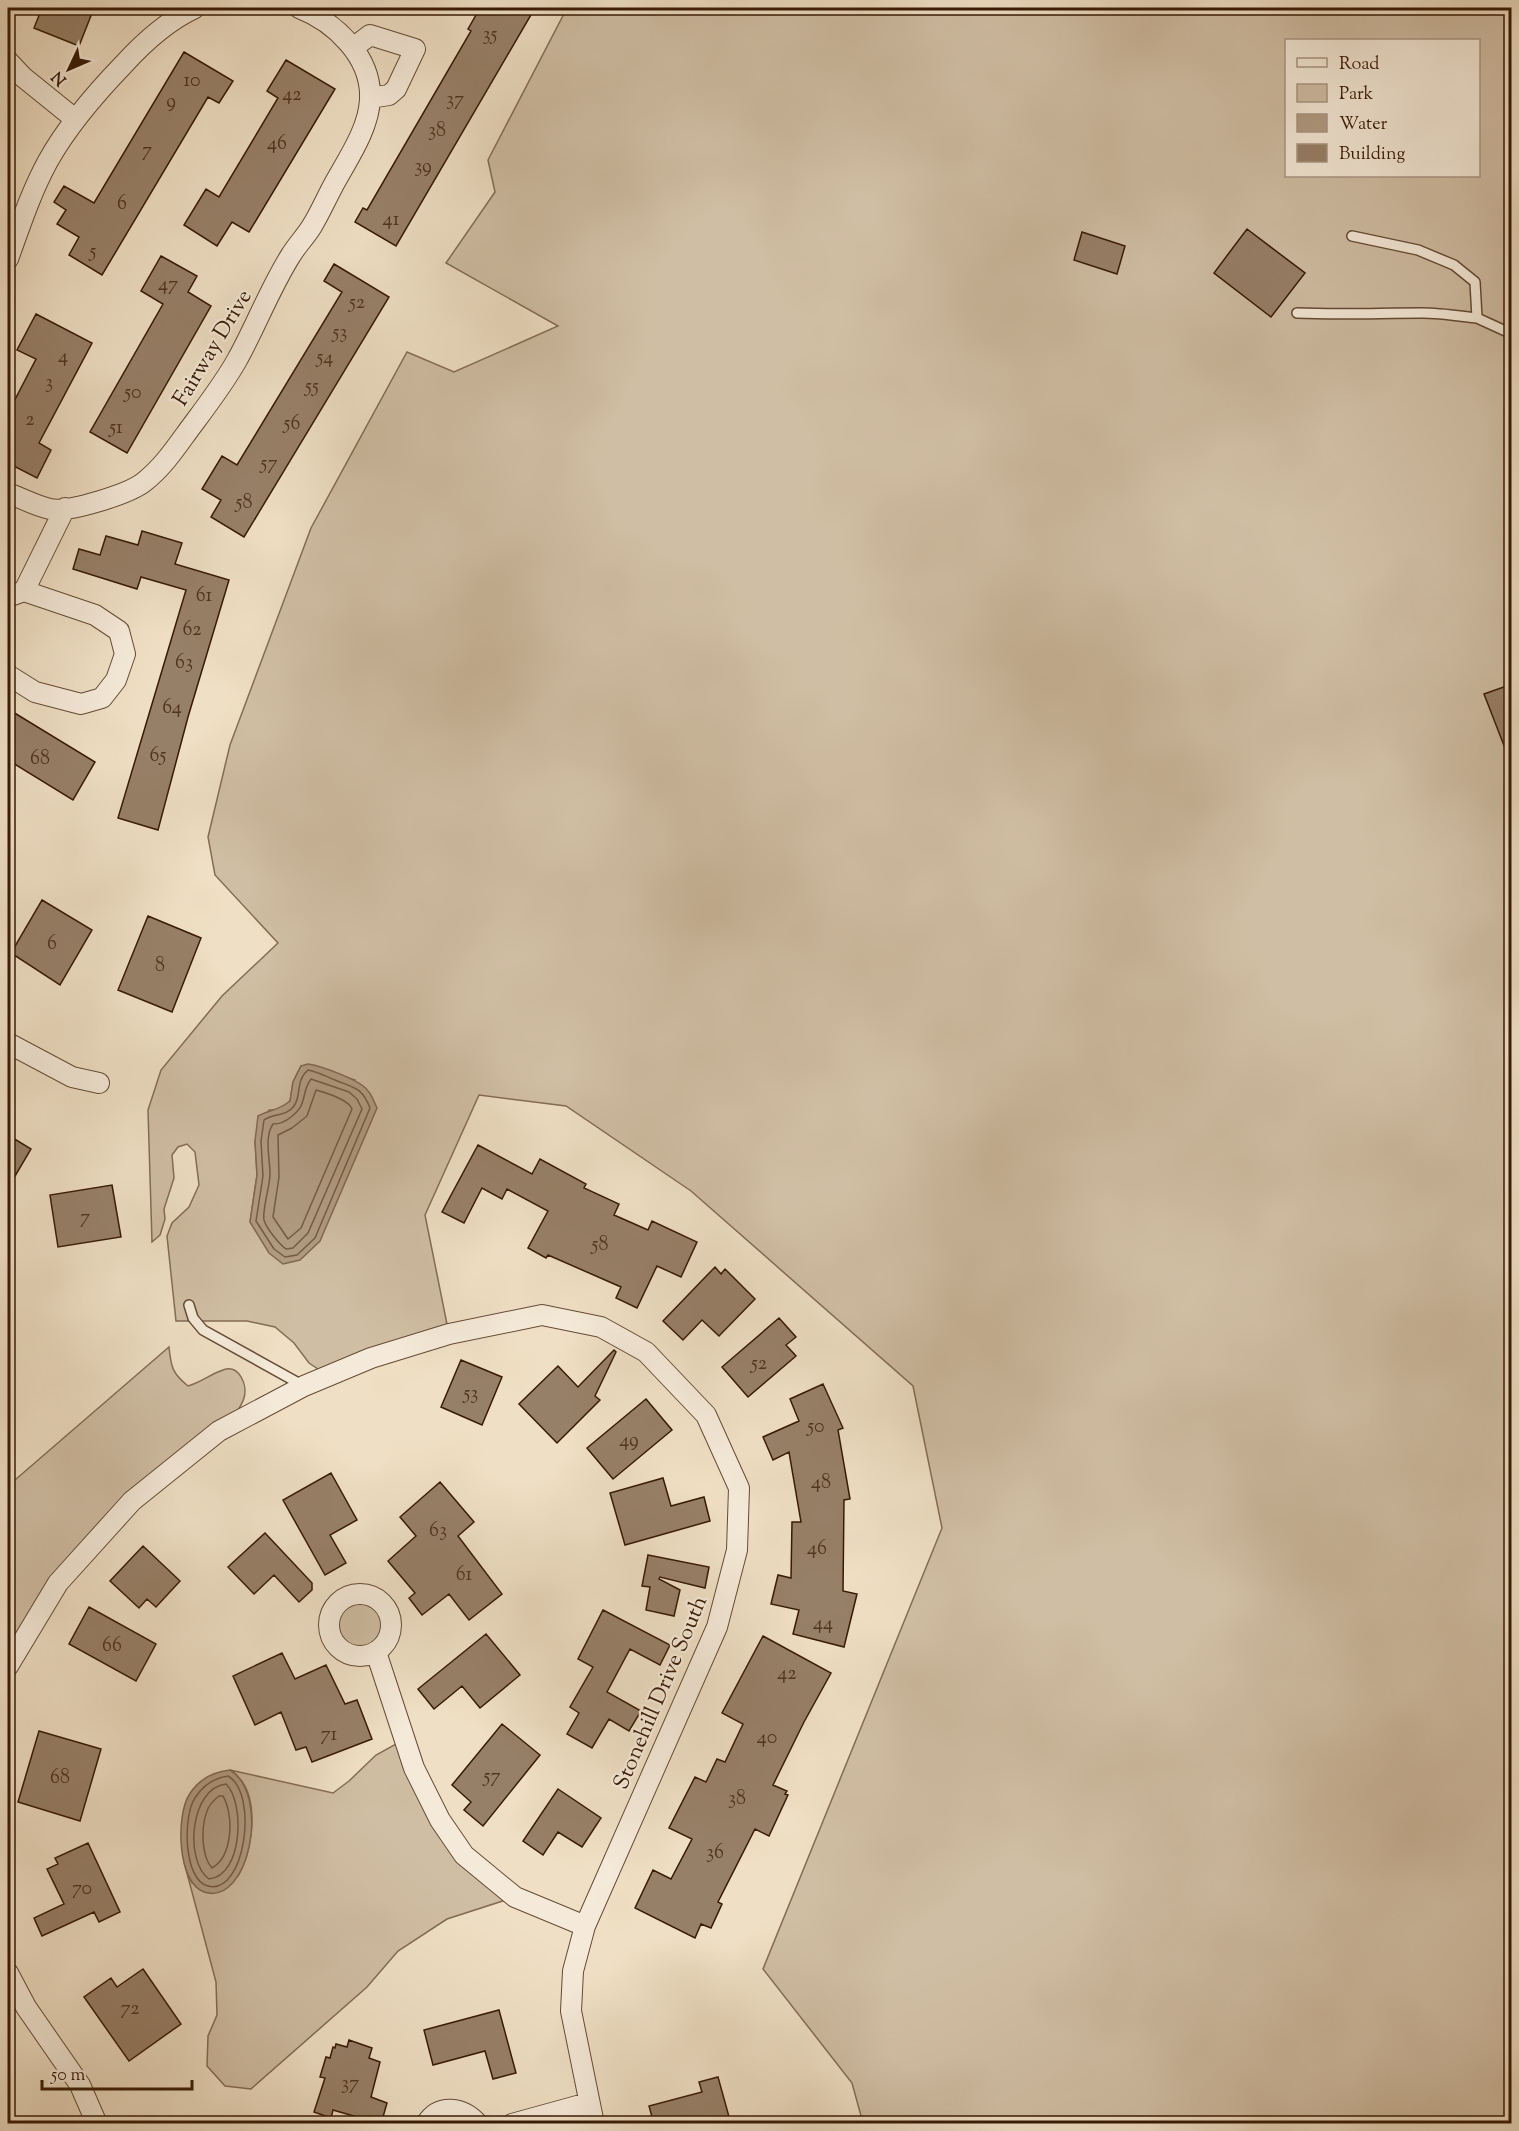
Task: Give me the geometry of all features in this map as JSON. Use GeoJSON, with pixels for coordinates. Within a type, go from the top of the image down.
{"type":"FeatureCollection","features":[{"type":"Feature","properties":{"kind":"street"},"geometry":{"type":"LineString","coordinates":[[8,259],[27,206],[48,161],[75,119],[97,91],[146,41],[177,16],[195,8]]}},
{"type":"Feature","properties":{"kind":"street","name":"Fairway Drive"},"geometry":{"type":"LineString","coordinates":[[8,493],[51,510],[96,503],[120,496],[143,483],[167,460],[237,361],[290,256],[312,226],[358,139],[366,119],[370,99],[368,80],[360,60],[342,34],[308,11],[299,8]]}},
{"type":"Feature","properties":{"kind":"street"},"geometry":{"type":"LineString","coordinates":[[352,48],[370,35],[415,49],[396,89],[389,95],[370,99]]}},
{"type":"Feature","properties":{"kind":"street"},"geometry":{"type":"LineString","coordinates":[[8,61],[75,119]]}},
{"type":"Feature","properties":{"kind":"street"},"geometry":{"type":"LineString","coordinates":[[8,675],[34,692],[81,704],[102,698],[117,680],[126,654],[119,631],[95,615],[16,594],[66,508]]}},
{"type":"Feature","properties":{"kind":"street"},"geometry":{"type":"LineString","coordinates":[[8,1042],[72,1077],[99,1083]]}},
{"type":"Feature","properties":{"kind":"street","name":"Stonehill Drive South"},"geometry":{"type":"LineString","coordinates":[[8,1666],[58,1583],[132,1501],[219,1431],[304,1386],[371,1358],[449,1334],[542,1315],[601,1327],[646,1352],[706,1415],[739,1488],[737,1550],[717,1627],[585,1926],[573,1971],[571,2003],[574,2033],[594,2124]]}},
{"type":"Feature","properties":{"kind":"street"},"geometry":{"type":"LineString","coordinates":[[376,1652],[414,1768],[440,1821],[464,1855],[515,1897],[585,1926]]}},
{"type":"Feature","properties":{"kind":"street"},"geometry":{"type":"LineString","coordinates":[[8,1973],[26,2007],[80,2085],[97,2124]]}},
{"type":"Feature","properties":{"kind":"street"},"geometry":{"type":"LineString","coordinates":[[512,2124],[588,2103]]}},
{"type":"Feature","properties":{"kind":"street"},"geometry":{"type":"LineString","coordinates":[[426,2124],[436,2113],[454,2109],[463,2111],[478,2124]]}},
{"type":"Feature","properties":{"kind":"lane"},"geometry":{"type":"LineString","coordinates":[[1352,236],[1418,250],[1454,265],[1475,282],[1478,318]]}},
{"type":"Feature","properties":{"kind":"lane"},"geometry":{"type":"LineString","coordinates":[[1297,313],[1333,315],[1423,313],[1478,318],[1512,334]]}},
{"type":"Feature","properties":{"kind":"lane"},"geometry":{"type":"LineString","coordinates":[[189,1305],[193,1318],[203,1330],[304,1386]]}},
{"type":"Feature","properties":{"kind":"green space"},"geometry":{"type":"Polygon","coordinates":[[[567,8],[1511,8],[1511,2123],[863,2123],[852,2083],[763,1969],[942,1528],[913,1386],[691,1191],[566,1106],[479,1095],[425,1215],[449,1334],[327,1375],[309,1363],[294,1343],[275,1327],[247,1321],[176,1321],[167,1236],[172,1223],[189,1207],[199,1185],[195,1152],[187,1144],[178,1147],[172,1155],[174,1178],[164,1209],[165,1219],[160,1235],[152,1242],[148,1110],[161,1070],[222,996],[278,943],[215,875],[208,837],[230,745],[311,528],[407,352],[454,372],[558,326],[446,263],[495,192],[488,160],[567,8]],[[301,1066],[293,1082],[290,1101],[279,1110],[269,1110],[255,1141],[257,1175],[250,1222],[355,1080],[309,1066],[301,1066]]]}},
{"type":"Feature","properties":{"kind":"green space"},"geometry":{"type":"Polygon","coordinates":[[[169,1347],[173,1369],[188,1386],[223,1370],[234,1370],[238,1373],[245,1387],[242,1403],[232,1419],[132,1501],[8,1666],[8,1486],[169,1347]]]}},
{"type":"Feature","properties":{"kind":"green space"},"geometry":{"type":"Polygon","coordinates":[[[354,1594],[366,1594],[382,1603],[389,1613],[391,1625],[389,1637],[382,1647],[366,1656],[354,1656],[343,1651],[334,1642],[329,1631],[329,1619],[334,1608],[343,1599],[354,1594]]]}},
{"type":"Feature","properties":{"kind":"green space"},"geometry":{"type":"Polygon","coordinates":[[[405,1739],[440,1820],[515,1897],[447,1919],[398,1951],[367,1987],[251,2089],[225,2086],[207,2066],[208,2036],[217,2015],[216,1982],[184,1862],[192,1883],[238,1876],[244,1864],[251,1835],[251,1805],[240,1779],[230,1770],[333,1793],[376,1755],[405,1739]]]}},
{"type":"Feature","properties":{"kind":"water"},"geometry":{"type":"Polygon","coordinates":[[[308,1064],[358,1082],[369,1093],[377,1108],[320,1241],[300,1260],[283,1264],[269,1253],[250,1222],[257,1175],[255,1141],[258,1116],[282,1107],[290,1101],[293,1082],[301,1066],[308,1064]]]}},
{"type":"Feature","properties":{"kind":"water"},"geometry":{"type":"Polygon","coordinates":[[[230,1770],[243,1783],[250,1802],[252,1824],[249,1846],[243,1867],[233,1883],[220,1892],[204,1892],[195,1886],[188,1876],[182,1848],[182,1818],[189,1795],[201,1781],[211,1775],[230,1770]]]}},
{"type":"Feature","properties":{"kind":"building"},"geometry":{"type":"Polygon","coordinates":[[[42,8],[94,8],[79,46],[34,28],[42,8]]]}},
{"type":"Feature","properties":{"kind":"building"},"geometry":{"type":"Polygon","coordinates":[[[480,8],[535,8],[396,246],[355,222],[363,208],[367,210],[471,31],[468,29],[480,8]]]}},
{"type":"Feature","properties":{"kind":"building"},"geometry":{"type":"Polygon","coordinates":[[[184,52],[233,81],[219,103],[208,97],[102,275],[69,255],[79,237],[57,224],[66,210],[54,202],[64,186],[94,203],[184,52]]]}},
{"type":"Feature","properties":{"kind":"building"},"geometry":{"type":"Polygon","coordinates":[[[286,60],[335,89],[249,232],[232,222],[217,246],[184,225],[206,189],[219,197],[278,98],[267,91],[286,60]]]}},
{"type":"Feature","properties":{"kind":"building"},"geometry":{"type":"Polygon","coordinates":[[[1247,229],[1305,273],[1271,317],[1214,273],[1247,229]]]}},
{"type":"Feature","properties":{"kind":"building"},"geometry":{"type":"Polygon","coordinates":[[[1082,232],[1125,246],[1117,274],[1074,260],[1082,232]]]}},
{"type":"Feature","properties":{"kind":"building"},"geometry":{"type":"Polygon","coordinates":[[[161,256],[197,276],[188,292],[211,306],[127,453],[90,432],[163,304],[141,291],[161,256]]]}},
{"type":"Feature","properties":{"kind":"building"},"geometry":{"type":"Polygon","coordinates":[[[334,264],[389,297],[244,537],[211,517],[221,500],[202,489],[222,456],[237,465],[342,292],[324,281],[334,264]]]}},
{"type":"Feature","properties":{"kind":"building"},"geometry":{"type":"Polygon","coordinates":[[[36,314],[92,343],[39,443],[51,450],[37,478],[8,463],[8,413],[36,359],[17,350],[36,314]]]}},
{"type":"Feature","properties":{"kind":"building"},"geometry":{"type":"Polygon","coordinates":[[[142,531],[182,543],[175,564],[229,580],[188,717],[158,830],[118,818],[186,590],[141,577],[137,589],[73,569],[79,549],[100,555],[106,536],[138,545],[142,531]]]}},
{"type":"Feature","properties":{"kind":"building"},"geometry":{"type":"Polygon","coordinates":[[[1512,684],[1512,761],[1510,761],[1484,694],[1512,684]]]}},
{"type":"Feature","properties":{"kind":"building"},"geometry":{"type":"Polygon","coordinates":[[[8,709],[95,762],[73,800],[8,760],[8,709]]]}},
{"type":"Feature","properties":{"kind":"building"},"geometry":{"type":"Polygon","coordinates":[[[42,900],[92,930],[60,985],[11,953],[42,900]]]}},
{"type":"Feature","properties":{"kind":"building"},"geometry":{"type":"Polygon","coordinates":[[[148,916],[201,938],[172,1012],[118,990],[148,916]]]}},
{"type":"Feature","properties":{"kind":"building"},"geometry":{"type":"Polygon","coordinates":[[[8,1135],[31,1149],[8,1188],[8,1135]]]}},
{"type":"Feature","properties":{"kind":"building"},"geometry":{"type":"Polygon","coordinates":[[[478,1145],[532,1174],[540,1159],[586,1184],[584,1188],[619,1204],[614,1215],[648,1230],[652,1221],[697,1242],[681,1277],[657,1266],[637,1308],[616,1298],[621,1287],[548,1255],[546,1258],[528,1248],[548,1211],[507,1189],[502,1199],[482,1188],[464,1223],[442,1212],[478,1145]]]}},
{"type":"Feature","properties":{"kind":"building"},"geometry":{"type":"Polygon","coordinates":[[[112,1185],[121,1237],[58,1247],[50,1195],[112,1185]]]}},
{"type":"Feature","properties":{"kind":"building"},"geometry":{"type":"Polygon","coordinates":[[[715,1267],[721,1274],[725,1269],[755,1299],[719,1336],[702,1320],[683,1340],[663,1321],[715,1267]]]}},
{"type":"Feature","properties":{"kind":"building"},"geometry":{"type":"Polygon","coordinates":[[[779,1318],[796,1337],[786,1345],[796,1356],[748,1397],[722,1367],[779,1318]]]}},
{"type":"Feature","properties":{"kind":"building"},"geometry":{"type":"Polygon","coordinates":[[[614,1350],[616,1352],[595,1396],[600,1400],[557,1443],[519,1404],[558,1366],[578,1387],[614,1350]]]}},
{"type":"Feature","properties":{"kind":"building"},"geometry":{"type":"Polygon","coordinates":[[[461,1360],[502,1377],[482,1425],[441,1407],[461,1360]]]}},
{"type":"Feature","properties":{"kind":"building"},"geometry":{"type":"Polygon","coordinates":[[[823,1384],[843,1428],[838,1430],[850,1499],[844,1500],[843,1591],[857,1594],[844,1647],[793,1634],[799,1610],[771,1604],[778,1575],[791,1578],[792,1522],[801,1522],[789,1452],[773,1460],[763,1437],[799,1421],[790,1399],[823,1384]]]}},
{"type":"Feature","properties":{"kind":"building"},"geometry":{"type":"Polygon","coordinates":[[[646,1399],[672,1430],[613,1479],[587,1448],[646,1399]]]}},
{"type":"Feature","properties":{"kind":"building"},"geometry":{"type":"Polygon","coordinates":[[[331,1473],[357,1520],[330,1535],[346,1563],[325,1575],[283,1500],[331,1473]]]}},
{"type":"Feature","properties":{"kind":"building"},"geometry":{"type":"Polygon","coordinates":[[[663,1478],[671,1506],[704,1497],[710,1521],[625,1545],[610,1493],[663,1478]]]}},
{"type":"Feature","properties":{"kind":"building"},"geometry":{"type":"Polygon","coordinates":[[[440,1482],[474,1522],[458,1536],[502,1594],[469,1620],[449,1594],[422,1615],[409,1598],[415,1593],[388,1561],[416,1536],[400,1517],[440,1482]]]}},
{"type":"Feature","properties":{"kind":"building"},"geometry":{"type":"Polygon","coordinates":[[[265,1533],[312,1583],[312,1590],[299,1602],[274,1575],[254,1594],[228,1567],[265,1533]]]}},
{"type":"Feature","properties":{"kind":"building"},"geometry":{"type":"Polygon","coordinates":[[[143,1546],[180,1581],[156,1607],[147,1599],[139,1608],[110,1581],[143,1546]]]}},
{"type":"Feature","properties":{"kind":"building"},"geometry":{"type":"Polygon","coordinates":[[[648,1555],[709,1567],[705,1588],[660,1577],[659,1579],[680,1590],[674,1616],[646,1610],[650,1587],[642,1586],[648,1555]]]}},
{"type":"Feature","properties":{"kind":"building"},"geometry":{"type":"Polygon","coordinates":[[[89,1607],[156,1644],[136,1681],[69,1644],[89,1607]]]}},
{"type":"Feature","properties":{"kind":"building"},"geometry":{"type":"Polygon","coordinates":[[[603,1610],[670,1645],[660,1665],[630,1649],[607,1692],[641,1711],[629,1731],[609,1719],[592,1748],[567,1734],[579,1713],[570,1707],[593,1667],[578,1659],[603,1610]]]}},
{"type":"Feature","properties":{"kind":"building"},"geometry":{"type":"Polygon","coordinates":[[[486,1634],[520,1675],[480,1708],[462,1686],[434,1709],[418,1689],[486,1634]]]}},
{"type":"Feature","properties":{"kind":"building"},"geometry":{"type":"Polygon","coordinates":[[[763,1636],[831,1673],[773,1785],[787,1791],[785,1794],[788,1795],[769,1836],[755,1829],[718,1902],[722,1904],[711,1928],[701,1924],[695,1938],[635,1908],[653,1870],[671,1879],[692,1839],[669,1828],[695,1777],[706,1782],[717,1759],[725,1762],[743,1724],[722,1713],[763,1636]]]}},
{"type":"Feature","properties":{"kind":"building"},"geometry":{"type":"Polygon","coordinates":[[[282,1653],[295,1679],[326,1665],[345,1704],[357,1700],[372,1739],[312,1762],[306,1747],[296,1750],[281,1712],[255,1725],[233,1676],[282,1653]]]}},
{"type":"Feature","properties":{"kind":"building"},"geometry":{"type":"Polygon","coordinates":[[[502,1724],[540,1755],[483,1826],[464,1810],[471,1802],[452,1785],[502,1724]]]}},
{"type":"Feature","properties":{"kind":"building"},"geometry":{"type":"Polygon","coordinates":[[[39,1731],[101,1749],[80,1821],[18,1802],[39,1731]]]}},
{"type":"Feature","properties":{"kind":"building"},"geometry":{"type":"Polygon","coordinates":[[[558,1789],[601,1818],[582,1847],[558,1832],[543,1855],[523,1841],[558,1789]]]}},
{"type":"Feature","properties":{"kind":"building"},"geometry":{"type":"Polygon","coordinates":[[[88,1843],[120,1912],[99,1922],[94,1912],[42,1936],[34,1918],[64,1904],[47,1869],[58,1864],[55,1858],[88,1843]]]}},
{"type":"Feature","properties":{"kind":"building"},"geometry":{"type":"Polygon","coordinates":[[[143,1969],[181,2024],[129,2061],[84,1997],[111,1978],[117,1987],[143,1969]]]}},
{"type":"Feature","properties":{"kind":"building"},"geometry":{"type":"Polygon","coordinates":[[[499,2010],[516,2073],[493,2079],[485,2051],[433,2065],[424,2030],[499,2010]]]}},
{"type":"Feature","properties":{"kind":"building"},"geometry":{"type":"Polygon","coordinates":[[[349,2040],[372,2048],[369,2058],[380,2062],[371,2097],[387,2103],[381,2124],[333,2110],[331,2118],[314,2112],[325,2078],[320,2077],[326,2057],[330,2058],[336,2044],[347,2047],[349,2040]]]}},
{"type":"Feature","properties":{"kind":"building"},"geometry":{"type":"Polygon","coordinates":[[[718,2077],[731,2124],[654,2124],[649,2106],[702,2092],[699,2082],[718,2077]]]}}]}
